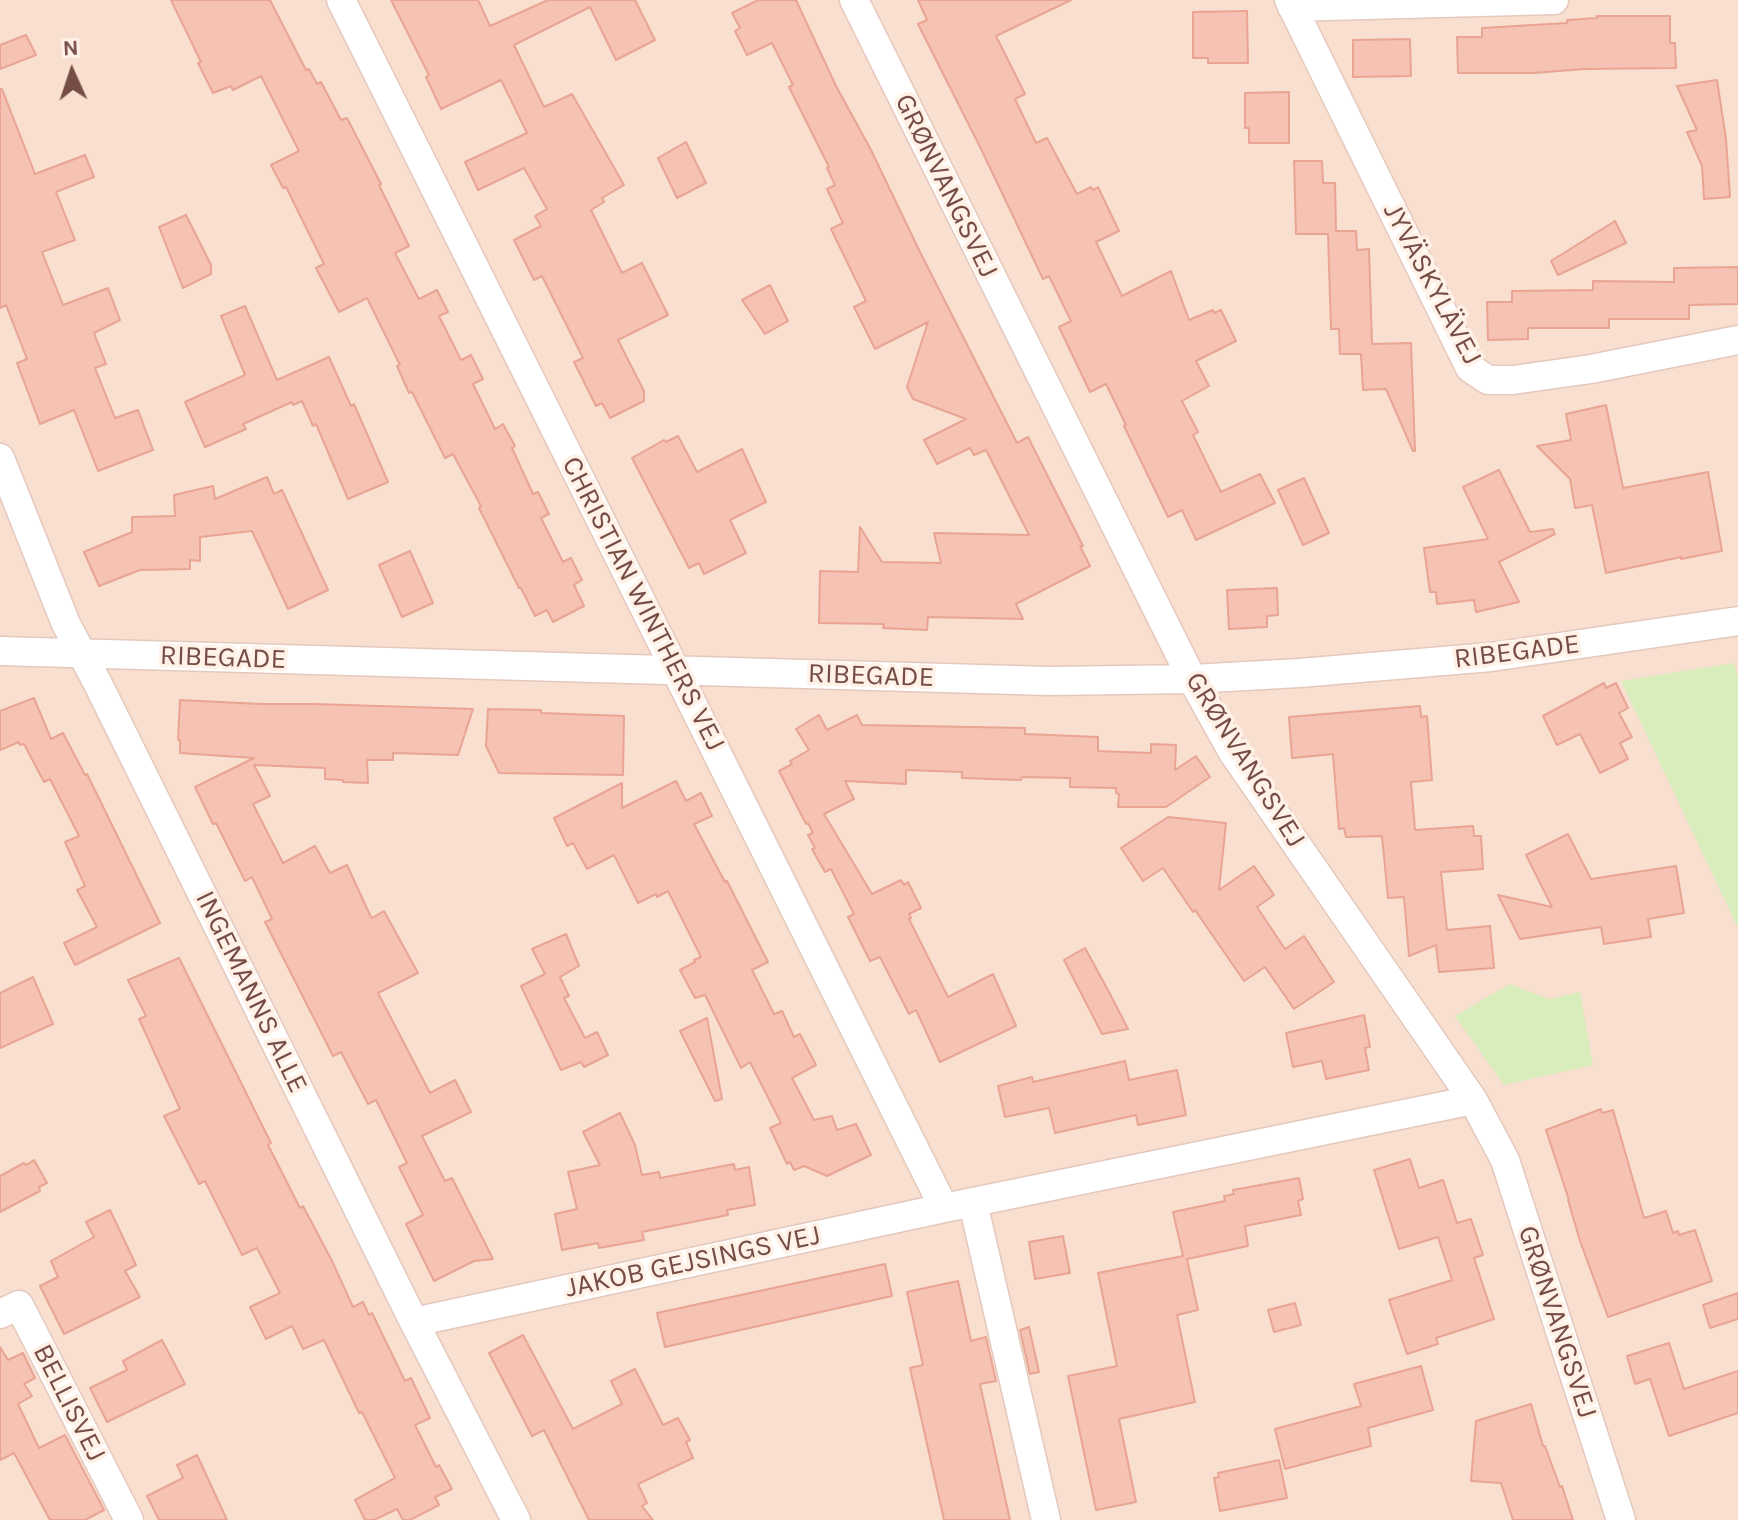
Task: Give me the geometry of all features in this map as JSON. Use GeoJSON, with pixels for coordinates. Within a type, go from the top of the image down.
{"type":"FeatureCollection","features":[{"type":"Feature","properties":{"kind":"street","name":"CHRISTIAN WINTHERS VEJ"},"geometry":{"type":"LineString","coordinates":[[341,0],[944,1208]]}},
{"type":"Feature","properties":{"kind":"street","name":"GRØNVANGSVEJ"},"geometry":{"type":"LineString","coordinates":[[854,0],[1192,679],[1232,751],[1473,1100],[1505,1160],[1621,1520]]}},
{"type":"Feature","properties":{"kind":"street"},"geometry":{"type":"LineString","coordinates":[[1290,4],[1554,0]]}},
{"type":"Feature","properties":{"kind":"street","name":"JYVÄSKYLÄVEJ"},"geometry":{"type":"LineString","coordinates":[[1290,4],[1470,368],[1488,380],[1513,380],[1591,369],[1738,340]]}},
{"type":"Feature","properties":{"kind":"street","name":"INGEMANNS ALLE"},"geometry":{"type":"LineString","coordinates":[[0,458],[66,624],[516,1520]]}},
{"type":"Feature","properties":{"kind":"street","name":"RIBEGADE"},"geometry":{"type":"LineString","coordinates":[[0,651],[1049,681],[1192,679],[1491,657],[1738,621]]}},
{"type":"Feature","properties":{"kind":"street","name":"JAKOB GEJSINGS VEJ"},"geometry":{"type":"LineString","coordinates":[[414,1322],[944,1208],[1473,1100]]}},
{"type":"Feature","properties":{"kind":"street"},"geometry":{"type":"LineString","coordinates":[[973,1203],[1046,1520]]}},
{"type":"Feature","properties":{"kind":"street","name":"BELLISVEJ"},"geometry":{"type":"LineString","coordinates":[[0,1314],[19,1305],[129,1520]]}},
{"type":"Feature","properties":{"kind":"shaded area"},"geometry":{"type":"Polygon","coordinates":[[[0,0],[1738,0],[1738,1520],[0,1520],[0,0]]]}},
{"type":"Feature","properties":{"kind":"green space"},"geometry":{"type":"Polygon","coordinates":[[[1734,663],[1738,677],[1738,928],[1621,681],[1734,663]]]}},
{"type":"Feature","properties":{"kind":"green space"},"geometry":{"type":"Polygon","coordinates":[[[1510,984],[1549,999],[1580,992],[1593,1065],[1504,1085],[1455,1016],[1510,984]]]}},
{"type":"Feature","properties":{"kind":"building"},"geometry":{"type":"Polygon","coordinates":[[[171,0],[270,0],[306,70],[309,69],[317,84],[321,82],[341,120],[347,118],[381,184],[409,246],[395,253],[419,299],[437,290],[448,312],[439,316],[461,360],[471,355],[483,379],[473,384],[495,429],[503,424],[515,446],[512,448],[533,494],[538,492],[549,514],[541,518],[563,562],[571,558],[582,580],[574,585],[584,606],[553,622],[547,610],[535,616],[453,454],[445,458],[412,392],[409,393],[397,366],[400,365],[367,298],[339,312],[316,268],[324,264],[286,187],[283,188],[271,165],[299,151],[261,76],[233,90],[231,86],[213,93],[171,0]]]}},
{"type":"Feature","properties":{"kind":"building"},"geometry":{"type":"Polygon","coordinates":[[[391,0],[478,0],[490,26],[548,0],[635,0],[655,40],[616,60],[590,7],[514,45],[544,107],[572,94],[624,185],[602,198],[604,202],[591,210],[622,273],[642,263],[668,315],[618,340],[644,391],[644,401],[610,418],[602,403],[596,406],[574,362],[583,358],[542,276],[534,280],[514,240],[541,226],[535,216],[547,209],[524,168],[478,190],[465,162],[527,133],[501,80],[441,109],[426,77],[429,75],[391,0]]]}},
{"type":"Feature","properties":{"kind":"building"},"geometry":{"type":"Polygon","coordinates":[[[758,0],[796,0],[836,86],[1017,443],[1028,437],[1083,546],[1080,546],[1090,566],[1016,604],[1023,619],[928,617],[927,630],[883,628],[884,624],[819,623],[820,571],[858,572],[860,527],[882,562],[941,563],[934,533],[1029,535],[986,450],[974,455],[970,448],[937,464],[924,440],[966,419],[913,399],[907,387],[928,322],[875,349],[854,307],[866,301],[831,229],[843,223],[827,189],[835,185],[789,87],[793,85],[772,43],[747,55],[735,31],[740,28],[732,13],[758,0]]]}},
{"type":"Feature","properties":{"kind":"building"},"geometry":{"type":"Polygon","coordinates":[[[918,0],[1071,0],[996,36],[1025,94],[1015,99],[1036,143],[1047,138],[1077,194],[1098,187],[1119,231],[1096,242],[1122,296],[1171,271],[1189,320],[1221,310],[1236,341],[1196,361],[1209,386],[1182,401],[1198,432],[1193,435],[1221,492],[1260,474],[1275,503],[1196,540],[1182,510],[1168,517],[1106,384],[1090,392],[1059,327],[1071,321],[1049,276],[1043,279],[918,24],[927,20],[918,0]]]}},
{"type":"Feature","properties":{"kind":"building"},"geometry":{"type":"Polygon","coordinates":[[[1247,11],[1248,63],[1208,63],[1208,58],[1193,58],[1193,12],[1247,11]]]}},
{"type":"Feature","properties":{"kind":"building"},"geometry":{"type":"Polygon","coordinates":[[[1597,16],[1670,16],[1670,43],[1675,43],[1676,68],[1458,73],[1457,37],[1482,37],[1482,28],[1567,23],[1567,20],[1597,16]]]}},
{"type":"Feature","properties":{"kind":"building"},"geometry":{"type":"Polygon","coordinates":[[[26,35],[36,55],[0,69],[0,45],[26,35]]]}},
{"type":"Feature","properties":{"kind":"building"},"geometry":{"type":"Polygon","coordinates":[[[1410,39],[1411,76],[1353,77],[1353,40],[1410,39]]]}},
{"type":"Feature","properties":{"kind":"building"},"geometry":{"type":"Polygon","coordinates":[[[1717,80],[1726,139],[1730,197],[1704,199],[1702,166],[1687,132],[1697,130],[1677,86],[1717,80]]]}},
{"type":"Feature","properties":{"kind":"building"},"geometry":{"type":"Polygon","coordinates":[[[0,89],[35,174],[85,155],[94,177],[56,192],[75,240],[42,252],[63,305],[108,288],[120,320],[94,333],[106,364],[95,368],[115,418],[138,410],[153,450],[98,471],[74,410],[40,424],[17,363],[27,359],[6,305],[0,308],[0,89]]]}},
{"type":"Feature","properties":{"kind":"building"},"geometry":{"type":"Polygon","coordinates":[[[1289,92],[1289,143],[1249,143],[1249,128],[1245,128],[1245,93],[1289,92]]]}},
{"type":"Feature","properties":{"kind":"building"},"geometry":{"type":"Polygon","coordinates":[[[686,142],[706,183],[677,198],[658,158],[686,142]]]}},
{"type":"Feature","properties":{"kind":"building"},"geometry":{"type":"Polygon","coordinates":[[[1294,161],[1322,161],[1323,183],[1335,183],[1336,231],[1356,231],[1357,250],[1369,249],[1372,344],[1411,343],[1415,451],[1386,389],[1363,390],[1361,354],[1340,354],[1339,329],[1331,329],[1328,234],[1296,234],[1294,161]]]}},
{"type":"Feature","properties":{"kind":"building"},"geometry":{"type":"Polygon","coordinates":[[[186,215],[211,265],[211,274],[183,288],[159,227],[186,215]]]}},
{"type":"Feature","properties":{"kind":"building"},"geometry":{"type":"Polygon","coordinates":[[[1615,221],[1626,243],[1558,275],[1551,261],[1615,221]]]}},
{"type":"Feature","properties":{"kind":"building"},"geometry":{"type":"Polygon","coordinates":[[[1738,267],[1738,304],[1689,305],[1689,319],[1609,319],[1609,328],[1528,328],[1528,339],[1488,340],[1487,302],[1512,302],[1512,291],[1593,290],[1593,281],[1674,282],[1674,268],[1738,267]]]}},
{"type":"Feature","properties":{"kind":"building"},"geometry":{"type":"Polygon","coordinates":[[[770,285],[788,321],[765,334],[742,300],[770,285]]]}},
{"type":"Feature","properties":{"kind":"building"},"geometry":{"type":"Polygon","coordinates":[[[245,306],[277,380],[329,357],[351,406],[354,404],[388,482],[348,499],[316,424],[313,426],[302,401],[293,405],[292,402],[243,424],[246,429],[205,447],[185,402],[245,375],[221,316],[245,306]]]}},
{"type":"Feature","properties":{"kind":"building"},"geometry":{"type":"Polygon","coordinates":[[[1606,405],[1623,488],[1708,472],[1722,551],[1606,573],[1592,505],[1575,508],[1570,479],[1537,446],[1571,440],[1566,414],[1606,405]]]}},
{"type":"Feature","properties":{"kind":"building"},"geometry":{"type":"Polygon","coordinates":[[[678,436],[697,472],[742,449],[766,502],[730,520],[746,553],[704,574],[699,563],[689,568],[632,458],[664,440],[666,442],[678,436]]]}},
{"type":"Feature","properties":{"kind":"building"},"geometry":{"type":"Polygon","coordinates":[[[1499,470],[1530,532],[1553,529],[1555,534],[1499,562],[1519,602],[1476,612],[1474,600],[1437,604],[1436,592],[1430,592],[1424,548],[1488,539],[1463,487],[1499,470]]]}},
{"type":"Feature","properties":{"kind":"building"},"geometry":{"type":"Polygon","coordinates":[[[267,477],[274,494],[282,490],[328,590],[288,609],[252,531],[200,537],[200,561],[190,560],[190,569],[140,570],[99,586],[84,552],[132,532],[132,517],[175,516],[174,495],[213,486],[215,499],[267,477]]]}},
{"type":"Feature","properties":{"kind":"building"},"geometry":{"type":"Polygon","coordinates":[[[1304,478],[1329,533],[1303,545],[1278,490],[1304,478]]]}},
{"type":"Feature","properties":{"kind":"building"},"geometry":{"type":"Polygon","coordinates":[[[410,551],[433,603],[402,617],[379,565],[410,551]]]}},
{"type":"Feature","properties":{"kind":"building"},"geometry":{"type":"Polygon","coordinates":[[[1277,588],[1278,615],[1267,616],[1267,627],[1229,629],[1227,590],[1277,588]]]}},
{"type":"Feature","properties":{"kind":"building"},"geometry":{"type":"Polygon","coordinates":[[[1604,683],[1606,688],[1616,683],[1628,708],[1619,713],[1632,737],[1620,743],[1628,759],[1600,773],[1580,734],[1557,745],[1543,716],[1604,683]]]}},
{"type":"Feature","properties":{"kind":"building"},"geometry":{"type":"Polygon","coordinates":[[[34,698],[51,739],[63,733],[87,774],[160,923],[75,965],[64,943],[97,927],[77,890],[85,886],[65,842],[79,836],[50,779],[44,782],[24,744],[20,745],[19,742],[0,750],[0,711],[34,698]]]}},
{"type":"Feature","properties":{"kind":"building"},"geometry":{"type":"Polygon","coordinates":[[[180,700],[473,709],[458,755],[393,753],[393,760],[367,760],[368,783],[325,779],[325,768],[254,765],[270,796],[253,804],[283,863],[315,846],[330,873],[347,865],[370,915],[372,918],[384,911],[418,973],[378,993],[430,1093],[455,1080],[471,1112],[422,1136],[445,1181],[452,1178],[493,1259],[474,1261],[434,1281],[406,1224],[423,1215],[399,1167],[407,1163],[376,1100],[368,1104],[341,1052],[333,1056],[265,922],[272,919],[252,877],[245,881],[195,787],[254,758],[180,753],[180,700]]]}},
{"type":"Feature","properties":{"kind":"building"},"geometry":{"type":"Polygon","coordinates":[[[1420,706],[1421,717],[1427,716],[1432,780],[1411,782],[1415,830],[1473,826],[1474,836],[1481,836],[1483,869],[1441,872],[1447,930],[1490,926],[1494,968],[1439,972],[1436,945],[1409,956],[1404,897],[1388,898],[1382,836],[1346,837],[1344,828],[1339,829],[1333,754],[1292,758],[1289,717],[1420,706]]]}},
{"type":"Feature","properties":{"kind":"building"},"geometry":{"type":"Polygon","coordinates":[[[488,709],[624,716],[623,775],[499,773],[486,746],[488,709]]]}},
{"type":"Feature","properties":{"kind":"building"},"geometry":{"type":"Polygon","coordinates":[[[819,715],[827,730],[857,715],[862,725],[1025,728],[1025,734],[1098,737],[1098,751],[1151,753],[1151,744],[1176,745],[1175,770],[1196,756],[1210,777],[1166,807],[1118,807],[1116,788],[1070,787],[1070,778],[962,778],[962,772],[906,770],[906,784],[845,781],[854,799],[824,814],[872,894],[901,880],[904,885],[908,882],[921,908],[909,914],[909,919],[948,997],[993,974],[1016,1026],[940,1062],[916,1010],[909,1014],[880,957],[870,961],[848,917],[854,914],[831,869],[825,872],[812,849],[815,848],[808,835],[813,833],[779,771],[809,750],[796,729],[819,715]]]}},
{"type":"Feature","properties":{"kind":"building"},"geometry":{"type":"Polygon","coordinates":[[[676,781],[686,801],[701,793],[712,816],[694,824],[768,962],[752,970],[774,1014],[782,1011],[794,1037],[800,1034],[816,1065],[792,1078],[814,1120],[832,1116],[837,1130],[856,1124],[871,1155],[827,1176],[804,1166],[794,1170],[790,1162],[787,1164],[770,1128],[781,1123],[750,1062],[741,1068],[705,995],[695,998],[680,970],[701,957],[668,891],[638,903],[614,855],[587,869],[573,843],[567,846],[554,818],[622,783],[622,808],[676,781]]]}},
{"type":"Feature","properties":{"kind":"building"},"geometry":{"type":"Polygon","coordinates":[[[1168,817],[1226,823],[1219,890],[1254,866],[1274,895],[1257,907],[1285,949],[1304,936],[1334,982],[1294,1009],[1265,967],[1244,981],[1163,868],[1143,881],[1121,848],[1168,817]]]}},
{"type":"Feature","properties":{"kind":"building"},"geometry":{"type":"Polygon","coordinates":[[[1568,834],[1591,879],[1676,866],[1684,913],[1648,919],[1651,937],[1604,944],[1601,927],[1520,939],[1498,895],[1552,907],[1526,855],[1568,834]]]}},
{"type":"Feature","properties":{"kind":"building"},"geometry":{"type":"Polygon","coordinates":[[[566,934],[579,966],[560,977],[569,996],[564,998],[585,1038],[597,1032],[608,1055],[584,1067],[581,1062],[561,1070],[521,986],[545,974],[532,949],[566,934]]]}},
{"type":"Feature","properties":{"kind":"building"},"geometry":{"type":"Polygon","coordinates":[[[1085,948],[1128,1029],[1102,1034],[1064,960],[1085,948]]]}},
{"type":"Feature","properties":{"kind":"building"},"geometry":{"type":"Polygon","coordinates":[[[179,958],[271,1143],[268,1145],[300,1208],[303,1206],[332,1261],[353,1307],[363,1302],[369,1315],[372,1313],[405,1381],[411,1378],[430,1418],[415,1425],[436,1467],[439,1465],[452,1489],[435,1497],[439,1505],[410,1520],[403,1520],[397,1509],[374,1520],[365,1520],[355,1500],[395,1478],[324,1340],[303,1349],[292,1326],[266,1339],[250,1307],[280,1293],[257,1248],[242,1255],[205,1181],[199,1184],[164,1116],[180,1109],[139,1019],[146,1016],[128,980],[179,958]]]}},
{"type":"Feature","properties":{"kind":"building"},"geometry":{"type":"Polygon","coordinates":[[[33,977],[53,1024],[0,1048],[0,993],[33,977]]]}},
{"type":"Feature","properties":{"kind":"building"},"geometry":{"type":"Polygon","coordinates":[[[1364,1015],[1370,1047],[1365,1048],[1369,1070],[1326,1079],[1322,1061],[1293,1067],[1286,1033],[1364,1015]]]}},
{"type":"Feature","properties":{"kind":"building"},"geometry":{"type":"Polygon","coordinates":[[[707,1018],[722,1099],[715,1101],[680,1031],[707,1018]]]}},
{"type":"Feature","properties":{"kind":"building"},"geometry":{"type":"Polygon","coordinates":[[[1125,1061],[1129,1080],[1177,1070],[1186,1115],[1138,1125],[1136,1115],[1055,1133],[1049,1108],[1005,1117],[998,1086],[1032,1077],[1033,1082],[1125,1061]]]}},
{"type":"Feature","properties":{"kind":"building"},"geometry":{"type":"Polygon","coordinates":[[[1601,1109],[1602,1113],[1613,1110],[1644,1218],[1666,1211],[1673,1233],[1678,1231],[1679,1235],[1695,1230],[1712,1281],[1608,1317],[1580,1241],[1546,1130],[1601,1109]]]}},
{"type":"Feature","properties":{"kind":"building"},"geometry":{"type":"Polygon","coordinates":[[[620,1113],[635,1145],[642,1175],[659,1172],[660,1178],[734,1164],[735,1170],[749,1167],[755,1205],[727,1210],[728,1215],[642,1232],[644,1240],[599,1248],[598,1243],[562,1250],[555,1214],[577,1209],[568,1172],[600,1165],[583,1132],[620,1113]]]}},
{"type":"Feature","properties":{"kind":"building"},"geometry":{"type":"Polygon","coordinates":[[[1410,1159],[1419,1188],[1443,1180],[1457,1223],[1471,1219],[1483,1255],[1474,1258],[1494,1319],[1436,1338],[1438,1344],[1407,1354],[1389,1300],[1452,1280],[1438,1237],[1399,1249],[1374,1170],[1410,1159]]]}},
{"type":"Feature","properties":{"kind":"building"},"geometry":{"type":"Polygon","coordinates":[[[34,1160],[47,1183],[39,1187],[40,1191],[0,1212],[0,1176],[34,1160]]]}},
{"type":"Feature","properties":{"kind":"building"},"geometry":{"type":"Polygon","coordinates":[[[1299,1178],[1303,1199],[1298,1201],[1301,1215],[1245,1226],[1248,1246],[1187,1259],[1198,1310],[1177,1315],[1195,1402],[1119,1419],[1136,1502],[1096,1510],[1068,1376],[1117,1366],[1098,1273],[1183,1256],[1173,1212],[1225,1201],[1224,1196],[1234,1194],[1233,1190],[1299,1178]]]}},
{"type":"Feature","properties":{"kind":"building"},"geometry":{"type":"Polygon","coordinates":[[[110,1210],[136,1265],[125,1271],[140,1297],[64,1334],[40,1286],[58,1277],[51,1261],[94,1237],[86,1222],[110,1210]]]}},
{"type":"Feature","properties":{"kind":"building"},"geometry":{"type":"Polygon","coordinates":[[[1063,1236],[1070,1273],[1035,1279],[1029,1242],[1063,1236]]]}},
{"type":"Feature","properties":{"kind":"building"},"geometry":{"type":"Polygon","coordinates":[[[885,1264],[892,1296],[665,1347],[657,1313],[885,1264]]]}},
{"type":"Feature","properties":{"kind":"building"},"geometry":{"type":"Polygon","coordinates":[[[958,1281],[971,1341],[986,1337],[996,1381],[980,1384],[1010,1520],[944,1520],[910,1368],[923,1365],[907,1292],[958,1281]]]}},
{"type":"Feature","properties":{"kind":"building"},"geometry":{"type":"Polygon","coordinates":[[[1738,1293],[1738,1319],[1710,1328],[1703,1305],[1738,1293]]]}},
{"type":"Feature","properties":{"kind":"building"},"geometry":{"type":"Polygon","coordinates":[[[1295,1303],[1301,1325],[1274,1332],[1268,1310],[1295,1303]]]}},
{"type":"Feature","properties":{"kind":"building"},"geometry":{"type":"Polygon","coordinates":[[[1029,1327],[1039,1372],[1030,1374],[1020,1330],[1029,1327]]]}},
{"type":"Feature","properties":{"kind":"building"},"geometry":{"type":"Polygon","coordinates":[[[523,1335],[573,1429],[622,1404],[611,1381],[635,1369],[663,1425],[678,1418],[690,1440],[686,1442],[693,1458],[638,1484],[647,1503],[642,1506],[653,1520],[589,1520],[544,1430],[532,1436],[489,1353],[523,1335]]]}},
{"type":"Feature","properties":{"kind":"building"},"geometry":{"type":"Polygon","coordinates":[[[162,1340],[185,1384],[107,1422],[90,1388],[127,1370],[123,1361],[162,1340]]]}},
{"type":"Feature","properties":{"kind":"building"},"geometry":{"type":"Polygon","coordinates":[[[1669,1343],[1684,1389],[1738,1371],[1738,1413],[1669,1436],[1650,1379],[1635,1384],[1627,1356],[1669,1343]]]}},
{"type":"Feature","properties":{"kind":"building"},"geometry":{"type":"Polygon","coordinates":[[[0,1347],[8,1360],[23,1353],[35,1378],[24,1384],[32,1396],[18,1404],[39,1448],[65,1435],[104,1510],[85,1520],[50,1520],[14,1453],[0,1460],[0,1347]]]}},
{"type":"Feature","properties":{"kind":"building"},"geometry":{"type":"Polygon","coordinates":[[[1421,1366],[1433,1410],[1368,1428],[1371,1446],[1285,1469],[1275,1429],[1361,1406],[1354,1384],[1421,1366]]]}},
{"type":"Feature","properties":{"kind":"building"},"geometry":{"type":"Polygon","coordinates":[[[1531,1404],[1543,1446],[1562,1486],[1573,1520],[1513,1520],[1501,1483],[1471,1481],[1476,1421],[1531,1404]]]}},
{"type":"Feature","properties":{"kind":"building"},"geometry":{"type":"Polygon","coordinates":[[[197,1455],[227,1520],[159,1520],[147,1496],[183,1478],[177,1465],[197,1455]]]}},
{"type":"Feature","properties":{"kind":"building"},"geometry":{"type":"Polygon","coordinates":[[[1279,1460],[1287,1498],[1220,1511],[1214,1478],[1219,1477],[1218,1473],[1279,1460]]]}}]}
